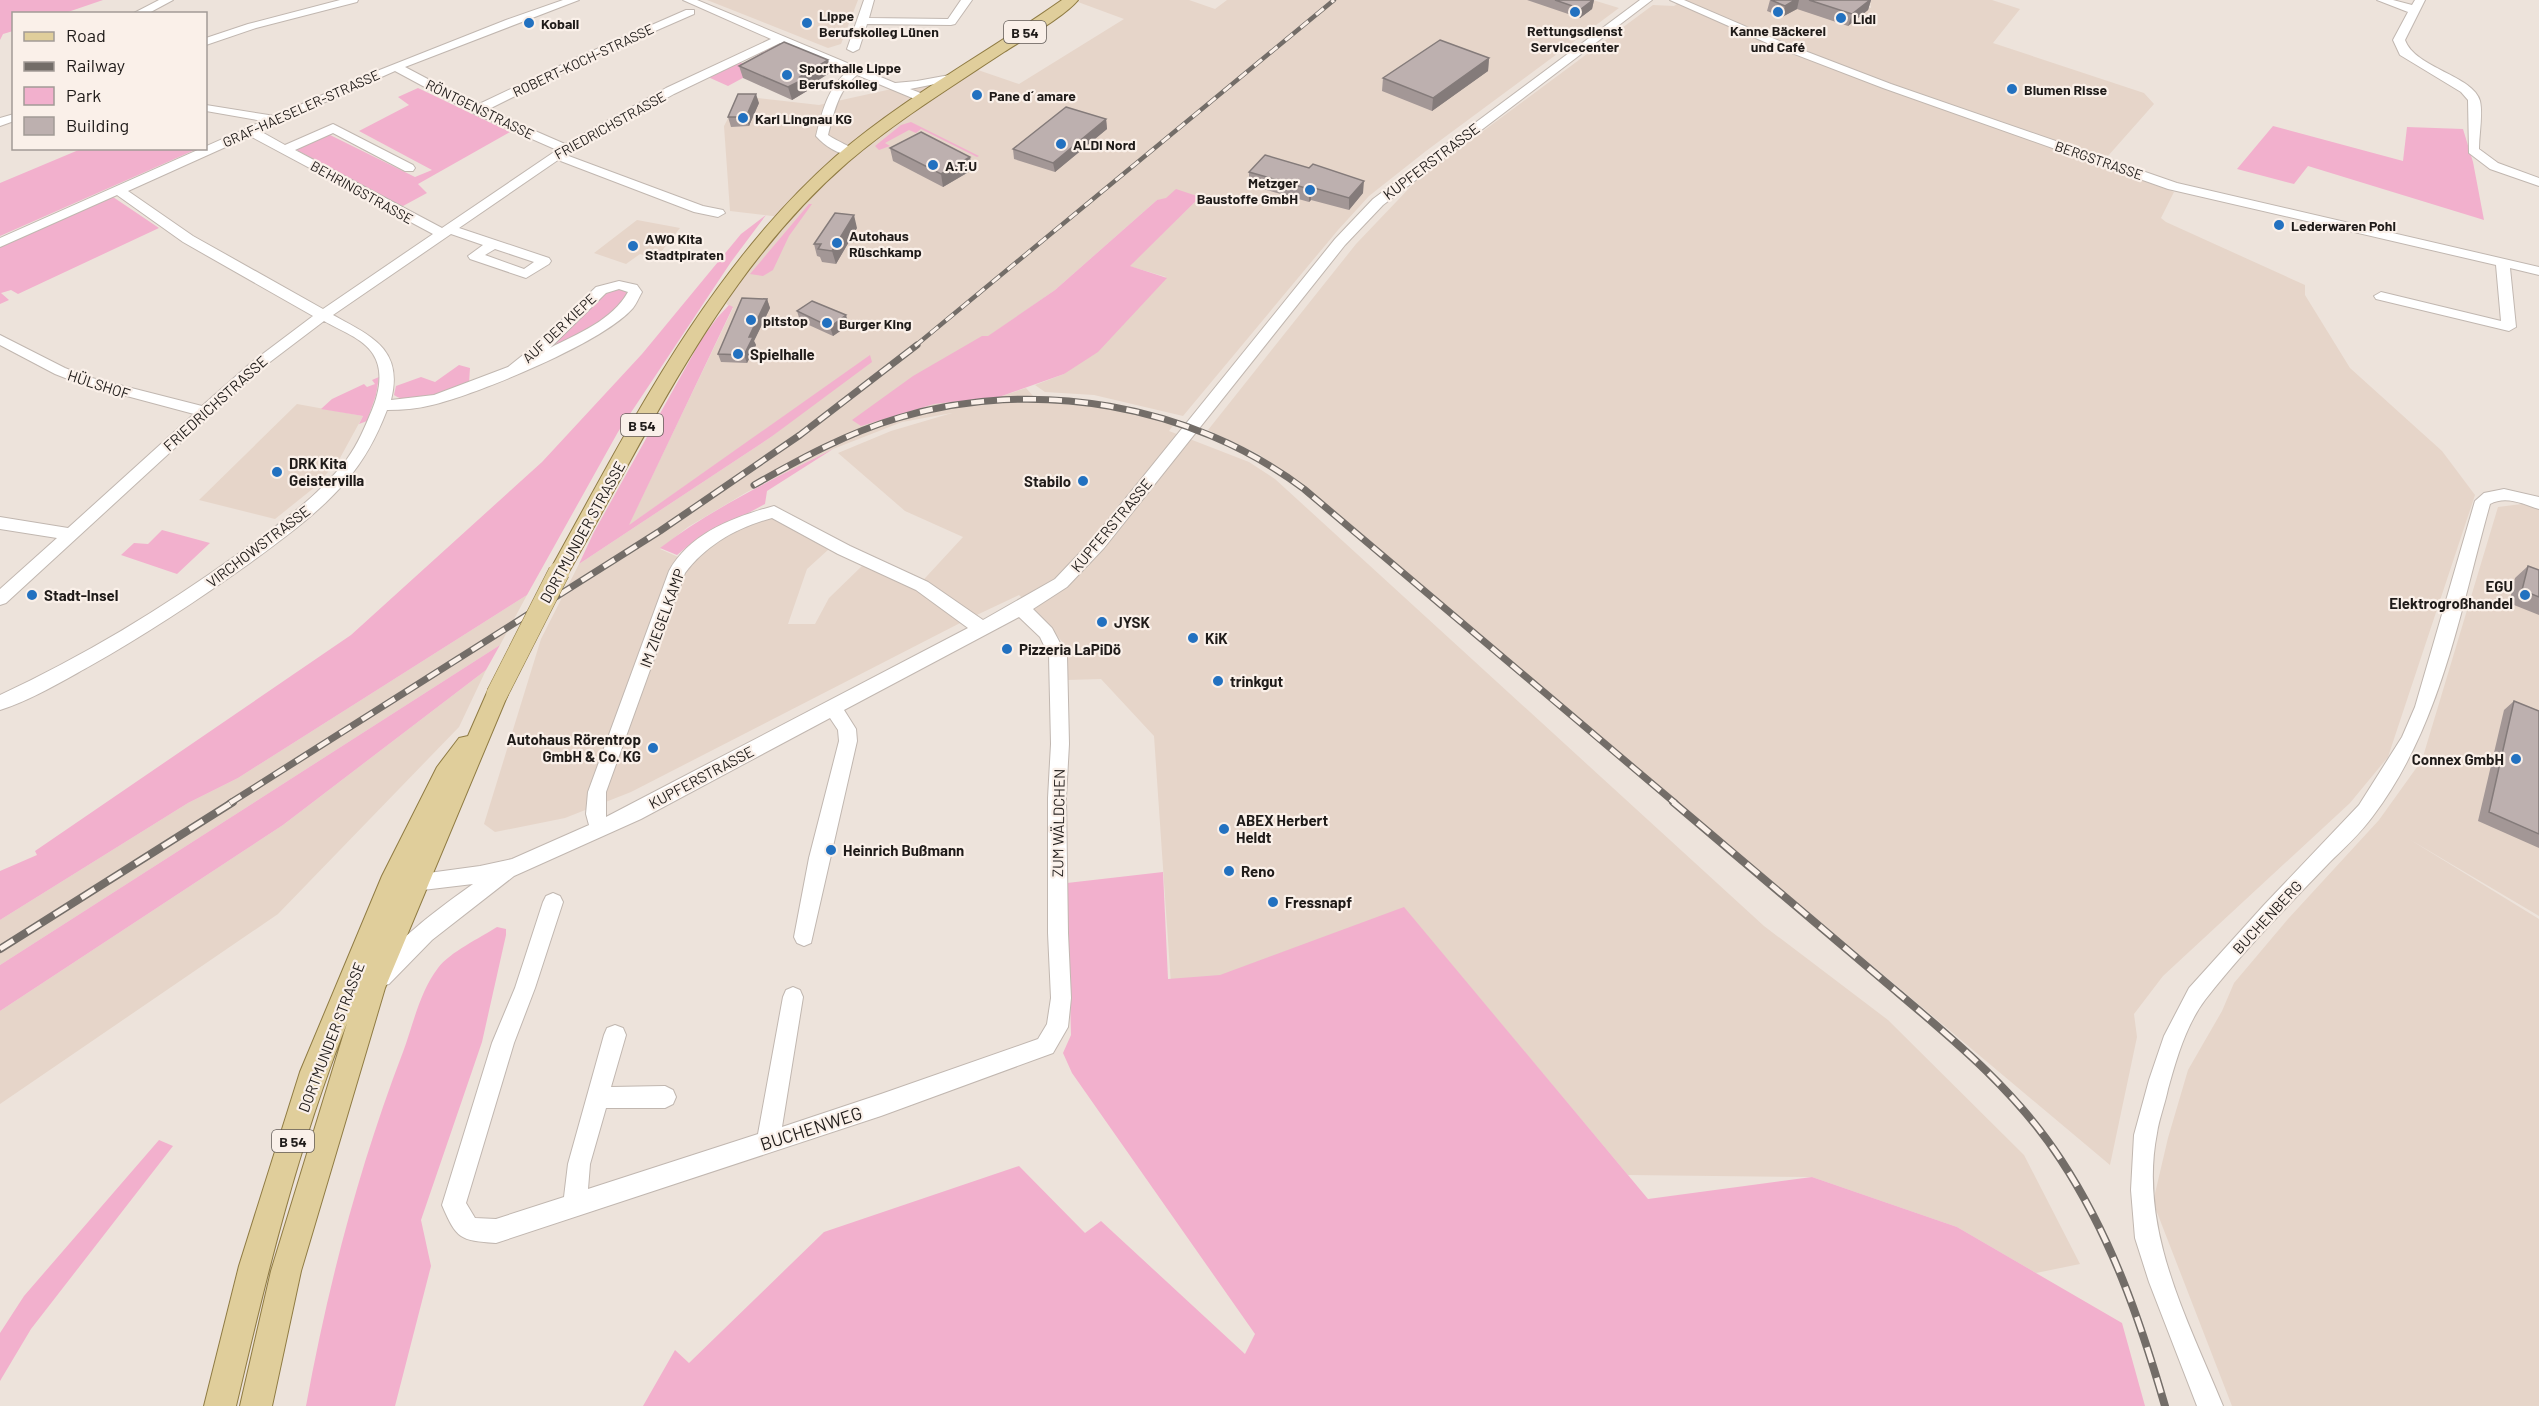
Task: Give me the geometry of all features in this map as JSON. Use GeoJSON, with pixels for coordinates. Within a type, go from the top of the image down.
{"type":"FeatureCollection","features":[{"type":"Feature","properties":{"kind":"main road","name":"B 54"},"geometry":{"type":"LineString","coordinates":[[922,98],[1071,0]]}},
{"type":"Feature","properties":{"kind":"main road","name":"DORTMUNDER STRASSE"},"geometry":{"type":"LineString","coordinates":[[220,1406],[254,1266],[314,1072],[404,884],[470,762],[497,694],[559,572],[715,303],[754,252],[813,186],[851,152],[922,98]]}},
{"type":"Feature","properties":{"kind":"main road","name":"DORTMUNDER STRASSE"},"geometry":{"type":"LineString","coordinates":[[256,1406],[286,1271],[345,1071],[404,884]]}},
{"type":"Feature","properties":{"kind":"street"},"geometry":{"type":"LineString","coordinates":[[141,12],[168,0]]}},
{"type":"Feature","properties":{"kind":"street"},"geometry":{"type":"LineString","coordinates":[[207,42],[252,26],[353,0]]}},
{"type":"Feature","properties":{"kind":"street","name":"GRAF-HAESELER-STRASSE"},"geometry":{"type":"LineString","coordinates":[[0,243],[274,119],[396,67],[574,0]]}},
{"type":"Feature","properties":{"kind":"street"},"geometry":{"type":"LineString","coordinates":[[853,49],[869,0]]}},
{"type":"Feature","properties":{"kind":"street"},"geometry":{"type":"LineString","coordinates":[[862,21],[951,22],[967,0]]}},
{"type":"Feature","properties":{"kind":"street","name":"KUPFERSTRASSE"},"geometry":{"type":"LineString","coordinates":[[404,884],[480,875],[514,867],[600,829],[1021,609],[1061,583],[1082,564],[1344,237],[1378,202],[1647,0]]}},
{"type":"Feature","properties":{"kind":"street","name":"BERGSTRASSE"},"geometry":{"type":"LineString","coordinates":[[1675,0],[1780,45],[1880,83],[2173,186],[2539,271]]}},
{"type":"Feature","properties":{"kind":"street"},"geometry":{"type":"LineString","coordinates":[[2382,0],[2418,5],[2399,40],[2404,52],[2465,89],[2474,100],[2473,150],[2494,166],[2539,182]]}},
{"type":"Feature","properties":{"kind":"street"},"geometry":{"type":"LineString","coordinates":[[689,6],[781,38],[852,73],[894,86],[922,98]]}},
{"type":"Feature","properties":{"kind":"street","name":"ROBERT-KOCH-STRASSE"},"geometry":{"type":"LineString","coordinates":[[477,110],[689,6]]}},
{"type":"Feature","properties":{"kind":"street","name":"FRIEDRICHSTRASSE"},"geometry":{"type":"LineString","coordinates":[[0,599],[280,346],[560,152],[670,91],[781,38]]}},
{"type":"Feature","properties":{"kind":"street","name":"RÖNTGENSTRASSE"},"geometry":{"type":"LineString","coordinates":[[396,67],[560,152],[705,211],[718,213]]}},
{"type":"Feature","properties":{"kind":"street"},"geometry":{"type":"LineString","coordinates":[[851,152],[836,147],[822,136],[841,82],[852,73]]}},
{"type":"Feature","properties":{"kind":"street"},"geometry":{"type":"LineString","coordinates":[[894,86],[917,85],[955,77]]}},
{"type":"Feature","properties":{"kind":"street"},"geometry":{"type":"LineString","coordinates":[[207,108],[274,119]]}},
{"type":"Feature","properties":{"kind":"street","name":"BEHRINGSTRASSE"},"geometry":{"type":"LineString","coordinates":[[284,150],[333,128],[409,168]]}},
{"type":"Feature","properties":{"kind":"street","name":"BEHRINGSTRASSE"},"geometry":{"type":"LineString","coordinates":[[250,131],[444,231]]}},
{"type":"Feature","properties":{"kind":"street","name":"VIRCHOWSTRASSE"},"geometry":{"type":"LineString","coordinates":[[0,703],[84,661],[141,628],[206,586],[274,536],[312,505],[352,464],[370,435],[382,405],[387,375],[383,355],[369,341],[188,239],[118,190]]}},
{"type":"Feature","properties":{"kind":"street"},"geometry":{"type":"LineString","coordinates":[[444,231],[493,244]]}},
{"type":"Feature","properties":{"kind":"street"},"geometry":{"type":"LineString","coordinates":[[2381,296],[2509,327],[2503,263]]}},
{"type":"Feature","properties":{"kind":"street","name":"AUF DER KIEPE"},"geometry":{"type":"LineString","coordinates":[[382,405],[439,399],[513,370],[554,352],[612,319],[629,305],[635,297],[635,292],[632,288],[619,285],[601,290],[543,346],[513,370]]}},
{"type":"Feature","properties":{"kind":"street","name":"HÜLSHOF"},"geometry":{"type":"LineString","coordinates":[[0,339],[60,371],[83,380],[205,412]]}},
{"type":"Feature","properties":{"kind":"street","name":"BUCHENBERG"},"geometry":{"type":"LineString","coordinates":[[2210,1406],[2161,1281],[2151,1249],[2142,1190],[2145,1135],[2175,1036],[2196,995],[2271,911],[2366,811],[2410,740],[2424,707],[2483,501],[2492,495],[2504,493],[2539,503]]}},
{"type":"Feature","properties":{"kind":"street","name":"IM ZIEGELKAMP"},"geometry":{"type":"LineString","coordinates":[[600,829],[596,814],[597,792],[677,571],[691,553],[723,531],[760,514],[779,513],[844,550],[922,586],[981,628]]}},
{"type":"Feature","properties":{"kind":"street"},"geometry":{"type":"LineString","coordinates":[[0,523],[71,534]]}},
{"type":"Feature","properties":{"kind":"street","name":"ZUM WÄLDCHEN"},"geometry":{"type":"LineString","coordinates":[[1021,609],[1046,633],[1058,656],[1060,744],[1057,798],[1061,998],[1057,1027],[1045,1046]]}},
{"type":"Feature","properties":{"kind":"street"},"geometry":{"type":"LineString","coordinates":[[804,937],[819,858],[848,741],[847,729],[833,706]]}},
{"type":"Feature","properties":{"kind":"street"},"geometry":{"type":"LineString","coordinates":[[372,988],[406,948],[454,908],[514,867]]}},
{"type":"Feature","properties":{"kind":"street","name":"BUCHENWEG"},"geometry":{"type":"LineString","coordinates":[[553,902],[525,988],[503,1043],[454,1205],[468,1229],[496,1231],[993,1067],[1045,1046]]}},
{"type":"Feature","properties":{"kind":"street"},"geometry":{"type":"LineString","coordinates":[[768,1142],[793,997]]}},
{"type":"Feature","properties":{"kind":"street"},"geometry":{"type":"LineString","coordinates":[[575,1205],[579,1164],[615,1035]]}},
{"type":"Feature","properties":{"kind":"street"},"geometry":{"type":"LineString","coordinates":[[598,1098],[665,1097]]}},
{"type":"Feature","properties":{"kind":"shaded area","name":"Lippe Berufskolleg Lünen"},"geometry":{"type":"Polygon","coordinates":[[[707,0],[858,0],[841,44],[828,48],[707,0]]]}},
{"type":"Feature","properties":{"kind":"shaded area"},"geometry":{"type":"Polygon","coordinates":[[[1080,0],[1189,0],[1215,9],[1227,0],[1593,0],[1619,8],[1369,196],[1183,416],[1094,395],[1045,392],[1035,385],[1064,374],[1166,277],[1129,266],[1200,197],[1157,200],[1055,290],[861,425],[934,404],[999,397],[1026,388],[1035,398],[1114,405],[1177,420],[1169,431],[1249,462],[1275,479],[1764,926],[1888,1020],[2024,1155],[2080,1264],[2036,1273],[1957,1227],[1812,1177],[1628,1175],[1404,908],[1172,999],[1154,736],[1101,679],[1067,680],[1068,649],[1040,615],[1019,595],[631,792],[565,818],[495,832],[484,824],[541,639],[579,564],[771,437],[870,356],[628,526],[733,308],[726,304],[745,272],[789,218],[730,211],[724,126],[740,96],[819,105],[978,70],[1019,84],[1124,19],[1078,2],[1080,0]],[[952,413],[902,422],[833,449],[747,492],[688,527],[660,549],[685,560],[760,519],[774,517],[829,549],[807,569],[788,624],[815,624],[829,598],[863,565],[915,589],[963,537],[905,511],[838,453],[891,431],[952,413]]]}},
{"type":"Feature","properties":{"kind":"shaded area"},"geometry":{"type":"Polygon","coordinates":[[[1683,0],[1848,0],[1871,8],[1870,0],[1992,0],[2020,9],[1993,43],[2144,93],[2154,104],[2100,165],[2174,192],[2161,218],[2166,222],[2305,285],[2305,295],[2350,368],[2442,451],[2475,495],[2388,757],[2350,803],[2163,976],[2134,1014],[2137,1037],[2110,1165],[1581,721],[1348,522],[1260,455],[1208,430],[1356,244],[1417,180],[1653,5],[1674,6],[1683,0]]]}},
{"type":"Feature","properties":{"kind":"shaded area","name":"AWO Kita Stadtpiraten"},"geometry":{"type":"Polygon","coordinates":[[[637,220],[680,228],[661,252],[652,258],[640,254],[626,264],[594,253],[637,220]]]}},
{"type":"Feature","properties":{"kind":"shaded area","name":"DRK Kita Geistervilla"},"geometry":{"type":"Polygon","coordinates":[[[297,404],[363,416],[340,458],[315,487],[275,519],[199,500],[297,404]]]}},
{"type":"Feature","properties":{"kind":"shaded area"},"geometry":{"type":"Polygon","coordinates":[[[2522,504],[2539,509],[2539,916],[2409,839],[2539,919],[2539,1406],[2232,1406],[2153,1202],[2168,1138],[2188,1070],[2222,1011],[2234,983],[2288,919],[2379,820],[2422,760],[2498,507],[2522,504]]]}},
{"type":"Feature","properties":{"kind":"shaded area"},"geometry":{"type":"Polygon","coordinates":[[[527,595],[500,645],[0,965],[0,920],[188,803],[238,778],[527,595]]]}},
{"type":"Feature","properties":{"kind":"shaded area"},"geometry":{"type":"Polygon","coordinates":[[[486,670],[459,727],[278,914],[0,1104],[0,1011],[283,825],[486,670]]]}},
{"type":"Feature","properties":{"kind":"green space"},"geometry":{"type":"Polygon","coordinates":[[[0,0],[103,0],[68,12],[12,12],[12,31],[3,34],[0,40],[0,0]]]}},
{"type":"Feature","properties":{"kind":"green space"},"geometry":{"type":"Polygon","coordinates":[[[774,46],[781,47],[787,54],[728,86],[708,77],[740,62],[743,64],[774,46]]]}},
{"type":"Feature","properties":{"kind":"green space"},"geometry":{"type":"Polygon","coordinates":[[[418,88],[510,132],[418,184],[427,193],[403,206],[295,149],[328,134],[415,177],[432,170],[359,131],[409,105],[398,97],[418,88]]]}},
{"type":"Feature","properties":{"kind":"green space"},"geometry":{"type":"Polygon","coordinates":[[[911,122],[979,156],[921,129],[916,133],[909,130],[885,143],[890,146],[879,150],[875,146],[901,125],[911,122]]]}},
{"type":"Feature","properties":{"kind":"green space"},"geometry":{"type":"Polygon","coordinates":[[[2273,126],[2403,161],[2407,127],[2463,129],[2473,162],[2484,220],[2308,166],[2294,184],[2237,169],[2273,126]]]}},
{"type":"Feature","properties":{"kind":"green space"},"geometry":{"type":"Polygon","coordinates":[[[79,150],[195,150],[0,236],[0,183],[79,150]]]}},
{"type":"Feature","properties":{"kind":"green space"},"geometry":{"type":"Polygon","coordinates":[[[1176,189],[1200,197],[1130,266],[1167,278],[1098,352],[1064,374],[999,397],[934,404],[861,426],[852,420],[913,376],[982,336],[988,336],[1055,290],[1157,200],[1166,198],[1176,189]]]}},
{"type":"Feature","properties":{"kind":"green space"},"geometry":{"type":"Polygon","coordinates":[[[113,197],[159,228],[18,294],[11,290],[1,293],[9,300],[0,304],[0,247],[113,197]]]}},
{"type":"Feature","properties":{"kind":"green space"},"geometry":{"type":"Polygon","coordinates":[[[809,204],[812,204],[789,236],[773,270],[763,276],[750,274],[809,204]]]}},
{"type":"Feature","properties":{"kind":"green space"},"geometry":{"type":"Polygon","coordinates":[[[766,215],[731,262],[618,432],[527,595],[238,778],[188,803],[0,920],[0,871],[37,855],[35,851],[351,635],[542,462],[642,354],[741,234],[766,215]]]}},
{"type":"Feature","properties":{"kind":"green space"},"geometry":{"type":"Polygon","coordinates":[[[621,288],[631,292],[616,313],[536,358],[604,291],[621,288]]]}},
{"type":"Feature","properties":{"kind":"green space"},"geometry":{"type":"Polygon","coordinates":[[[729,305],[733,307],[629,525],[870,355],[872,362],[771,437],[579,564],[594,532],[701,340],[729,305]]]}},
{"type":"Feature","properties":{"kind":"green space"},"geometry":{"type":"Polygon","coordinates":[[[459,365],[470,368],[469,383],[420,398],[401,398],[394,395],[396,386],[421,377],[435,382],[459,365]]]}},
{"type":"Feature","properties":{"kind":"green space"},"geometry":{"type":"Polygon","coordinates":[[[379,377],[376,395],[367,421],[359,424],[363,416],[321,409],[332,399],[364,384],[367,387],[375,384],[372,380],[379,377]]]}},
{"type":"Feature","properties":{"kind":"green space"},"geometry":{"type":"Polygon","coordinates":[[[833,449],[767,491],[765,504],[689,545],[677,555],[660,548],[722,507],[833,449]]]}},
{"type":"Feature","properties":{"kind":"green space"},"geometry":{"type":"Polygon","coordinates":[[[162,530],[210,543],[177,574],[121,555],[134,543],[148,544],[162,530]]]}},
{"type":"Feature","properties":{"kind":"green space"},"geometry":{"type":"Polygon","coordinates":[[[500,645],[486,670],[283,825],[0,1011],[0,965],[500,645]]]}},
{"type":"Feature","properties":{"kind":"green space"},"geometry":{"type":"Polygon","coordinates":[[[1163,872],[1168,979],[1220,975],[1404,907],[1648,1199],[1812,1177],[1957,1227],[2122,1323],[2145,1406],[643,1406],[675,1350],[689,1363],[824,1232],[1019,1166],[1085,1233],[1101,1221],[1245,1354],[1255,1334],[1072,1073],[1063,1053],[1071,1035],[1067,883],[1163,872]]]}},
{"type":"Feature","properties":{"kind":"green space"},"geometry":{"type":"Polygon","coordinates":[[[497,927],[506,929],[506,935],[482,1042],[421,1220],[431,1266],[395,1406],[306,1406],[324,1316],[346,1227],[372,1139],[426,987],[443,962],[497,927]]]}},
{"type":"Feature","properties":{"kind":"green space"},"geometry":{"type":"Polygon","coordinates":[[[159,1140],[173,1146],[31,1329],[0,1381],[0,1333],[24,1296],[159,1140]]]}},
{"type":"Feature","properties":{"kind":"building"},"geometry":{"type":"Polygon","coordinates":[[[1555,0],[1593,0],[1581,9],[1555,0]]]}},
{"type":"Feature","properties":{"kind":"building"},"geometry":{"type":"Polygon","coordinates":[[[1771,0],[1795,0],[1785,6],[1771,0]]]}},
{"type":"Feature","properties":{"kind":"building"},"geometry":{"type":"Polygon","coordinates":[[[1809,0],[1870,0],[1852,14],[1809,0]]]}},
{"type":"Feature","properties":{"kind":"building"},"geometry":{"type":"Polygon","coordinates":[[[1440,40],[1489,58],[1433,98],[1383,78],[1440,40]]]}},
{"type":"Feature","properties":{"kind":"building"},"geometry":{"type":"Polygon","coordinates":[[[784,42],[828,60],[800,77],[804,79],[788,87],[739,66],[784,42]]]}},
{"type":"Feature","properties":{"kind":"building"},"geometry":{"type":"Polygon","coordinates":[[[738,94],[756,94],[746,117],[728,117],[738,94]]]}},
{"type":"Feature","properties":{"kind":"building","name":"ALDI Nord"},"geometry":{"type":"Polygon","coordinates":[[[1066,107],[1106,119],[1053,163],[1013,149],[1066,107]]]}},
{"type":"Feature","properties":{"kind":"building"},"geometry":{"type":"Polygon","coordinates":[[[921,132],[970,157],[941,174],[890,148],[921,132]]]}},
{"type":"Feature","properties":{"kind":"building"},"geometry":{"type":"Polygon","coordinates":[[[1265,155],[1309,168],[1313,164],[1364,181],[1349,198],[1249,172],[1265,155]]]}},
{"type":"Feature","properties":{"kind":"building"},"geometry":{"type":"Polygon","coordinates":[[[835,213],[854,215],[832,251],[818,249],[821,244],[814,244],[835,213]]]}},
{"type":"Feature","properties":{"kind":"building"},"geometry":{"type":"Polygon","coordinates":[[[742,298],[767,299],[749,337],[753,337],[744,355],[718,354],[742,298]]]}},
{"type":"Feature","properties":{"kind":"building"},"geometry":{"type":"Polygon","coordinates":[[[812,301],[846,315],[830,327],[797,311],[812,301]]]}},
{"type":"Feature","properties":{"kind":"building"},"geometry":{"type":"Polygon","coordinates":[[[2528,566],[2539,570],[2539,597],[2522,590],[2528,566]]]}},
{"type":"Feature","properties":{"kind":"building","name":"Connex GmbH"},"geometry":{"type":"Polygon","coordinates":[[[2514,701],[2539,711],[2539,834],[2489,812],[2514,701]]]}},
{"type":"Feature","properties":{"kind":"railway"},"geometry":{"type":"LineString","coordinates":[[915,346],[1334,0]]}},
{"type":"Feature","properties":{"kind":"railway"},"geometry":{"type":"LineString","coordinates":[[230,803],[660,531],[800,435],[917,345]]}},
{"type":"Feature","properties":{"kind":"railway"},"geometry":{"type":"LineString","coordinates":[[754,485],[806,456],[860,431],[898,418],[950,406],[1003,400],[1056,400],[1110,406],[1162,418],[1212,436],[1260,460],[1304,489],[1675,803]]}},
{"type":"Feature","properties":{"kind":"railway"},"geometry":{"type":"LineString","coordinates":[[0,949],[233,802]]}},
{"type":"Feature","properties":{"kind":"railway"},"geometry":{"type":"LineString","coordinates":[[1673,802],[1952,1039],[1999,1084],[2042,1133],[2079,1189],[2109,1249],[2134,1310],[2165,1406]]}},
{"type":"Feature","properties":{"kind":"place","name":"Rettungsdienst Servicecenter"},"geometry":{"type":"Point","coordinates":[1575,12]}},
{"type":"Feature","properties":{"kind":"place","name":"Kanne Bäckerei und Café"},"geometry":{"type":"Point","coordinates":[1778,12]}},
{"type":"Feature","properties":{"kind":"place","name":"Lidl"},"geometry":{"type":"Point","coordinates":[1841,18]}},
{"type":"Feature","properties":{"kind":"place","name":"Koball"},"geometry":{"type":"Point","coordinates":[529,23]}},
{"type":"Feature","properties":{"kind":"place","name":"Lippe Berufskolleg Lünen"},"geometry":{"type":"Point","coordinates":[807,23]}},
{"type":"Feature","properties":{"kind":"place","name":"Sporthalle Lippe Berufskolleg"},"geometry":{"type":"Point","coordinates":[787,75]}},
{"type":"Feature","properties":{"kind":"place","name":"Blumen Risse"},"geometry":{"type":"Point","coordinates":[2012,89]}},
{"type":"Feature","properties":{"kind":"place","name":"Pane d´ amare"},"geometry":{"type":"Point","coordinates":[977,95]}},
{"type":"Feature","properties":{"kind":"place","name":"Karl Lingnau KG"},"geometry":{"type":"Point","coordinates":[743,118]}},
{"type":"Feature","properties":{"kind":"place","name":"ALDI Nord"},"geometry":{"type":"Point","coordinates":[1061,144]}},
{"type":"Feature","properties":{"kind":"place","name":"A.T.U"},"geometry":{"type":"Point","coordinates":[933,165]}},
{"type":"Feature","properties":{"kind":"place","name":"Metzger Baustoffe GmbH"},"geometry":{"type":"Point","coordinates":[1310,190]}},
{"type":"Feature","properties":{"kind":"place","name":"Lederwaren Pohl"},"geometry":{"type":"Point","coordinates":[2279,225]}},
{"type":"Feature","properties":{"kind":"place","name":"Autohaus Rüschkamp"},"geometry":{"type":"Point","coordinates":[837,243]}},
{"type":"Feature","properties":{"kind":"place","name":"AWO Kita Stadtpiraten"},"geometry":{"type":"Point","coordinates":[633,246]}},
{"type":"Feature","properties":{"kind":"place","name":"pitstop"},"geometry":{"type":"Point","coordinates":[751,320]}},
{"type":"Feature","properties":{"kind":"place","name":"Burger King"},"geometry":{"type":"Point","coordinates":[827,323]}},
{"type":"Feature","properties":{"kind":"place","name":"Spielhalle"},"geometry":{"type":"Point","coordinates":[738,354]}},
{"type":"Feature","properties":{"kind":"place","name":"DRK Kita Geistervilla"},"geometry":{"type":"Point","coordinates":[277,472]}},
{"type":"Feature","properties":{"kind":"place","name":"Stabilo"},"geometry":{"type":"Point","coordinates":[1083,481]}},
{"type":"Feature","properties":{"kind":"place","name":"Stadt-Insel"},"geometry":{"type":"Point","coordinates":[32,595]}},
{"type":"Feature","properties":{"kind":"place","name":"EGU Elektrogroßhandel"},"geometry":{"type":"Point","coordinates":[2525,595]}},
{"type":"Feature","properties":{"kind":"place","name":"JYSK"},"geometry":{"type":"Point","coordinates":[1102,622]}},
{"type":"Feature","properties":{"kind":"place","name":"KiK"},"geometry":{"type":"Point","coordinates":[1193,638]}},
{"type":"Feature","properties":{"kind":"place","name":"Pizzeria LaPiDö"},"geometry":{"type":"Point","coordinates":[1007,649]}},
{"type":"Feature","properties":{"kind":"place","name":"trinkgut"},"geometry":{"type":"Point","coordinates":[1218,681]}},
{"type":"Feature","properties":{"kind":"place","name":"Autohaus Rörentrop GmbH & Co. KG"},"geometry":{"type":"Point","coordinates":[653,748]}},
{"type":"Feature","properties":{"kind":"place","name":"Connex GmbH"},"geometry":{"type":"Point","coordinates":[2516,759]}},
{"type":"Feature","properties":{"kind":"place","name":"ABEX Herbert Heldt"},"geometry":{"type":"Point","coordinates":[1224,829]}},
{"type":"Feature","properties":{"kind":"place","name":"Heinrich Bußmann"},"geometry":{"type":"Point","coordinates":[831,850]}},
{"type":"Feature","properties":{"kind":"place","name":"Reno"},"geometry":{"type":"Point","coordinates":[1229,871]}},
{"type":"Feature","properties":{"kind":"place","name":"Fressnapf"},"geometry":{"type":"Point","coordinates":[1273,902]}}]}
